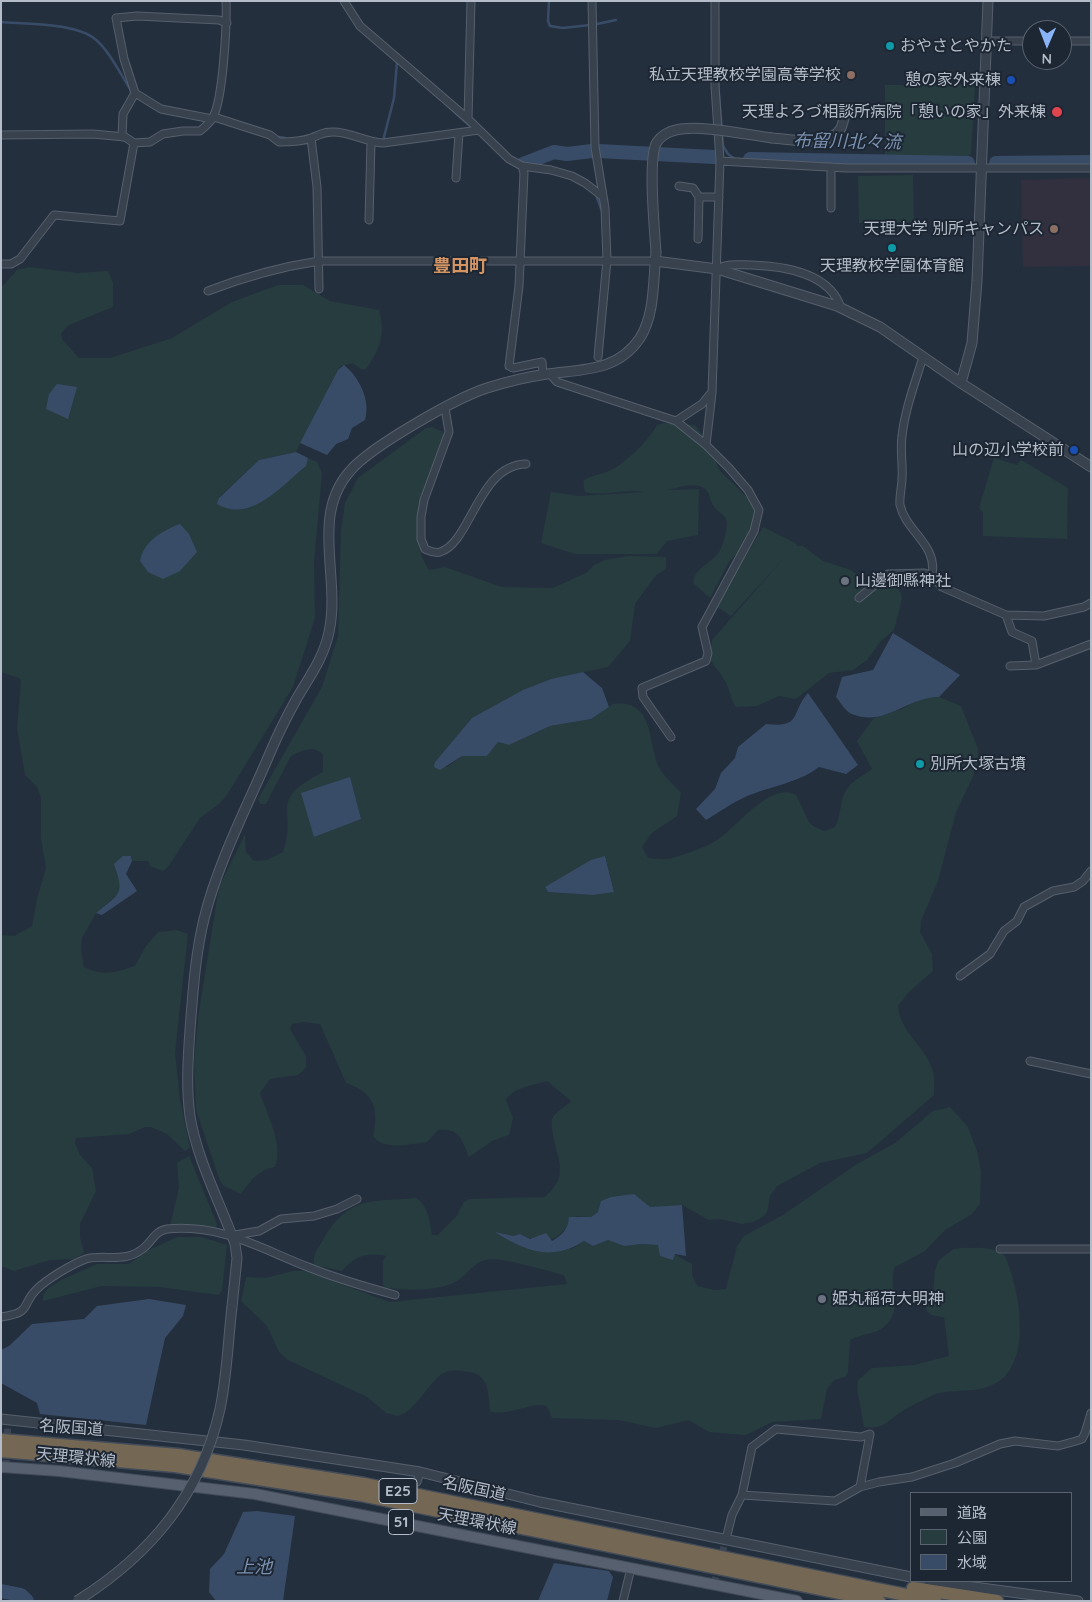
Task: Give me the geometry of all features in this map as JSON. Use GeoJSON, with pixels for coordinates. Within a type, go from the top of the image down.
{"type":"FeatureCollection","features":[{"type":"Feature","properties":{"kind":"highway","name":"名阪国道"},"geometry":{"type":"LineString","coordinates":[[1,1440],[116,1448],[277,1469],[431,1497],[935,1601]]}},
{"type":"Feature","properties":{"kind":"highway","name":"名阪国道"},"geometry":{"type":"LineString","coordinates":[[1,1451],[113,1459],[284,1482],[428,1508],[879,1601]]}},
{"type":"Feature","properties":{"kind":"highway","name":"E25"},"geometry":{"type":"LineString","coordinates":[[704,1565],[856,1601]]}},
{"type":"Feature","properties":{"kind":"highway","name":"E25"},"geometry":{"type":"LineString","coordinates":[[789,1571],[997,1601]]}},
{"type":"Feature","properties":{"kind":"main road","name":"天理環状線"},"geometry":{"type":"LineString","coordinates":[[1,1467],[59,1470],[255,1494],[407,1519],[631,1568],[797,1601]]}},
{"type":"Feature","properties":{"kind":"street"},"geometry":{"type":"LineString","coordinates":[[1,135],[93,134],[122,137],[134,143],[150,142],[163,134],[200,131],[213,118],[218,100],[227,23],[226,1]]}},
{"type":"Feature","properties":{"kind":"street"},"geometry":{"type":"LineString","coordinates":[[344,1],[360,26],[468,119],[509,159],[522,166],[551,170],[572,176],[586,183],[602,196]]}},
{"type":"Feature","properties":{"kind":"street"},"geometry":{"type":"LineString","coordinates":[[468,119],[471,1]]}},
{"type":"Feature","properties":{"kind":"street"},"geometry":{"type":"LineString","coordinates":[[592,1],[595,147],[605,208],[607,260],[598,357]]}},
{"type":"Feature","properties":{"kind":"street"},"geometry":{"type":"LineString","coordinates":[[706,445],[712,393],[720,161],[715,86],[715,1]]}},
{"type":"Feature","properties":{"kind":"street"},"geometry":{"type":"LineString","coordinates":[[961,383],[972,343],[982,164],[988,1]]}},
{"type":"Feature","properties":{"kind":"street"},"geometry":{"type":"LineString","coordinates":[[227,23],[219,20],[137,16],[116,18],[124,59],[135,93],[161,109],[213,118],[270,135],[279,142],[311,138],[321,132],[336,132],[352,135],[371,142],[383,143],[478,130]]}},
{"type":"Feature","properties":{"kind":"street"},"geometry":{"type":"LineString","coordinates":[[987,40],[1022,41]]}},
{"type":"Feature","properties":{"kind":"street"},"geometry":{"type":"LineString","coordinates":[[1072,41],[1091,41]]}},
{"type":"Feature","properties":{"kind":"street"},"geometry":{"type":"LineString","coordinates":[[122,137],[123,114],[135,93]]}},
{"type":"Feature","properties":{"kind":"street"},"geometry":{"type":"LineString","coordinates":[[77,1601],[120,1572],[147,1546],[175,1512],[195,1478],[206,1453],[220,1408],[236,1258],[232,1235],[195,1137],[188,1087],[194,973],[204,916],[225,859],[274,743],[324,651],[333,606],[328,526],[329,512],[336,490],[356,463],[445,408],[482,390],[520,378],[591,370],[613,363],[628,352],[646,325],[651,308],[655,257],[653,170],[657,143],[667,133],[677,129],[695,129],[772,138],[822,140],[831,137],[840,129],[846,112]]}},
{"type":"Feature","properties":{"kind":"street"},"geometry":{"type":"LineString","coordinates":[[456,178],[458,133]]}},
{"type":"Feature","properties":{"kind":"street"},"geometry":{"type":"LineString","coordinates":[[311,138],[317,187],[319,289]]}},
{"type":"Feature","properties":{"kind":"street"},"geometry":{"type":"LineString","coordinates":[[368,220],[371,142]]}},
{"type":"Feature","properties":{"kind":"street"},"geometry":{"type":"LineString","coordinates":[[1,264],[12,264],[20,259],[54,216],[120,221],[134,143]]}},
{"type":"Feature","properties":{"kind":"street"},"geometry":{"type":"LineString","coordinates":[[720,161],[831,167],[982,164],[1091,168]]}},
{"type":"Feature","properties":{"kind":"street"},"geometry":{"type":"LineString","coordinates":[[522,166],[524,173],[520,261],[509,366],[513,368],[542,362],[546,374],[557,382],[676,421],[706,445],[748,490],[758,510],[758,519],[754,531],[702,627],[708,653],[706,661],[642,688],[643,696],[671,737]]}},
{"type":"Feature","properties":{"kind":"street"},"geometry":{"type":"LineString","coordinates":[[831,167],[831,208]]}},
{"type":"Feature","properties":{"kind":"street"},"geometry":{"type":"LineString","coordinates":[[679,186],[693,188],[699,197],[698,239]]}},
{"type":"Feature","properties":{"kind":"street"},"geometry":{"type":"LineString","coordinates":[[699,197],[719,197]]}},
{"type":"Feature","properties":{"kind":"street"},"geometry":{"type":"LineString","coordinates":[[208,291],[240,278],[284,266],[318,262],[607,260],[655,257],[717,269],[791,290],[841,308],[880,327],[923,358],[1091,467]]}},
{"type":"Feature","properties":{"kind":"street"},"geometry":{"type":"LineString","coordinates":[[717,269],[725,264],[768,265],[794,269],[818,281],[838,297],[841,308]]}},
{"type":"Feature","properties":{"kind":"street"},"geometry":{"type":"LineString","coordinates":[[923,358],[908,407],[902,437],[900,504],[904,514],[922,537],[932,559],[934,566],[932,576]]}},
{"type":"Feature","properties":{"kind":"street"},"geometry":{"type":"LineString","coordinates":[[676,421],[702,404],[712,393]]}},
{"type":"Feature","properties":{"kind":"street"},"geometry":{"type":"LineString","coordinates":[[445,408],[449,432],[424,500],[421,517],[421,539],[425,549],[440,552],[446,548],[455,539],[493,481],[504,470],[515,464],[526,464]]}},
{"type":"Feature","properties":{"kind":"street"},"geometry":{"type":"LineString","coordinates":[[859,598],[888,574],[924,573],[932,576],[942,587],[1006,615],[1044,616],[1084,607],[1091,603]]}},
{"type":"Feature","properties":{"kind":"street"},"geometry":{"type":"LineString","coordinates":[[1006,615],[1012,632],[1032,641],[1036,665]]}},
{"type":"Feature","properties":{"kind":"street"},"geometry":{"type":"LineString","coordinates":[[1010,666],[1036,665],[1091,644]]}},
{"type":"Feature","properties":{"kind":"street"},"geometry":{"type":"LineString","coordinates":[[960,976],[990,954],[1004,931],[1017,921],[1024,907],[1053,891],[1074,887],[1083,881],[1091,871]]}},
{"type":"Feature","properties":{"kind":"street"},"geometry":{"type":"LineString","coordinates":[[1030,1061],[1091,1074]]}},
{"type":"Feature","properties":{"kind":"street"},"geometry":{"type":"LineString","coordinates":[[232,1235],[246,1235],[259,1231],[281,1219],[314,1216],[337,1209],[357,1199]]}},
{"type":"Feature","properties":{"kind":"street"},"geometry":{"type":"LineString","coordinates":[[1,1317],[14,1315],[26,1308],[35,1290],[44,1282],[86,1259],[122,1258],[141,1250],[155,1235],[165,1229],[219,1231],[338,1279],[395,1295]]}},
{"type":"Feature","properties":{"kind":"street"},"geometry":{"type":"LineString","coordinates":[[1000,1249],[1091,1249]]}},
{"type":"Feature","properties":{"kind":"street"},"geometry":{"type":"LineString","coordinates":[[742,1495],[835,1501],[860,1487],[912,1477],[938,1469],[1000,1444],[1015,1441],[1058,1446],[1082,1439],[1091,1413]]}},
{"type":"Feature","properties":{"kind":"street"},"geometry":{"type":"LineString","coordinates":[[1,1419],[244,1445],[420,1472],[540,1502],[910,1577]]}},
{"type":"Feature","properties":{"kind":"street"},"geometry":{"type":"LineString","coordinates":[[726,1540],[732,1515],[742,1495],[752,1447],[776,1429],[861,1437],[870,1434],[860,1487]]}},
{"type":"Feature","properties":{"kind":"street"},"geometry":{"type":"LineString","coordinates":[[417,1482],[420,1472]]}},
{"type":"Feature","properties":{"kind":"street"},"geometry":{"type":"LineString","coordinates":[[623,1601],[631,1568]]}},
{"type":"Feature","properties":{"kind":"street"},"geometry":{"type":"LineString","coordinates":[[936,1582],[1078,1601]]}},
{"type":"Feature","properties":{"kind":"shaded area","name":"天理大学 別所キャンパス"},"geometry":{"type":"Polygon","coordinates":[[[1091,178],[1091,266],[1023,267],[1021,180],[1091,178]]]}},
{"type":"Feature","properties":{"kind":"green space"},"geometry":{"type":"Polygon","coordinates":[[[885,85],[975,85],[971,154],[966,158],[885,159],[885,85]]]}},
{"type":"Feature","properties":{"kind":"green space"},"geometry":{"type":"Polygon","coordinates":[[[913,175],[914,222],[859,223],[858,176],[913,175]]]}},
{"type":"Feature","properties":{"kind":"green space"},"geometry":{"type":"Polygon","coordinates":[[[29,267],[78,273],[108,271],[113,283],[113,307],[69,325],[61,333],[62,339],[79,358],[110,358],[172,338],[232,302],[278,285],[303,285],[330,301],[379,310],[382,334],[375,355],[366,369],[361,369],[352,363],[341,366],[338,370],[296,452],[259,460],[218,498],[270,487],[283,482],[303,468],[308,458],[317,462],[322,473],[314,562],[315,618],[293,687],[227,795],[219,804],[200,818],[168,867],[163,871],[150,866],[148,861],[132,861],[131,856],[118,894],[96,913],[82,938],[81,950],[84,967],[97,972],[110,973],[135,966],[146,946],[158,932],[177,930],[188,934],[175,1053],[180,1099],[190,1148],[185,1151],[167,1134],[151,1127],[145,1127],[129,1134],[76,1138],[75,1143],[80,1155],[92,1168],[96,1191],[80,1224],[80,1237],[84,1253],[74,1259],[50,1260],[14,1271],[1,1266],[1,935],[14,936],[32,926],[46,868],[41,839],[41,798],[37,787],[25,775],[17,728],[21,681],[19,678],[1,672],[1,288],[17,270],[29,267]]]}},
{"type":"Feature","properties":{"kind":"green space"},"geometry":{"type":"Polygon","coordinates":[[[664,423],[695,425],[708,443],[720,471],[756,506],[758,518],[745,544],[729,562],[710,598],[693,583],[694,578],[700,569],[719,552],[725,536],[727,522],[725,517],[714,507],[707,491],[699,486],[693,485],[667,490],[699,489],[698,535],[667,541],[657,554],[575,554],[541,543],[551,492],[579,496],[644,492],[629,491],[600,494],[585,492],[583,481],[589,477],[609,471],[622,463],[643,444],[657,425],[664,423]]]}},
{"type":"Feature","properties":{"kind":"green space"},"geometry":{"type":"Polygon","coordinates":[[[432,427],[443,432],[444,438],[419,529],[420,550],[429,570],[445,567],[502,587],[553,588],[586,573],[594,565],[605,560],[629,556],[666,557],[666,569],[656,575],[635,604],[630,641],[608,667],[551,679],[472,718],[435,762],[447,767],[462,756],[487,756],[498,742],[509,745],[550,726],[591,719],[613,704],[627,704],[637,709],[643,716],[648,726],[660,769],[681,793],[677,816],[652,833],[642,847],[648,858],[665,859],[700,849],[712,843],[765,799],[786,792],[796,795],[809,822],[813,826],[824,831],[835,827],[844,793],[849,786],[872,769],[857,741],[874,718],[902,709],[925,696],[939,697],[961,706],[978,749],[978,762],[956,812],[938,881],[921,921],[920,932],[932,954],[933,971],[909,992],[898,1006],[903,1024],[930,1063],[934,1077],[934,1095],[867,1153],[820,1163],[777,1186],[770,1196],[767,1212],[764,1216],[753,1222],[742,1224],[720,1219],[709,1220],[682,1205],[598,1212],[591,1217],[576,1216],[559,1235],[546,1241],[538,1241],[520,1234],[513,1236],[496,1233],[572,1249],[584,1241],[593,1246],[608,1240],[624,1246],[658,1245],[692,1264],[692,1275],[697,1286],[714,1290],[726,1289],[737,1246],[744,1236],[783,1215],[857,1164],[895,1143],[933,1111],[950,1107],[968,1127],[978,1154],[981,1173],[980,1204],[972,1214],[945,1230],[925,1251],[895,1267],[893,1275],[894,1312],[890,1320],[881,1329],[850,1340],[848,1372],[845,1377],[834,1380],[827,1389],[821,1419],[772,1422],[746,1435],[709,1432],[689,1420],[656,1428],[618,1420],[552,1418],[548,1408],[543,1405],[496,1413],[490,1411],[487,1386],[481,1377],[469,1372],[454,1370],[440,1375],[412,1407],[398,1416],[386,1413],[367,1397],[288,1360],[279,1352],[267,1326],[241,1301],[246,1277],[265,1278],[293,1271],[305,1271],[390,1302],[567,1284],[564,1275],[493,1259],[475,1265],[455,1282],[421,1290],[386,1288],[383,1285],[383,1261],[386,1256],[361,1256],[342,1271],[314,1265],[316,1252],[332,1226],[351,1208],[362,1204],[373,1201],[416,1198],[426,1209],[432,1235],[438,1235],[456,1217],[464,1202],[469,1199],[545,1197],[558,1180],[560,1173],[552,1120],[571,1101],[547,1081],[524,1088],[509,1096],[506,1100],[513,1118],[509,1135],[492,1141],[469,1157],[459,1136],[456,1133],[445,1130],[438,1130],[427,1142],[406,1145],[384,1144],[373,1136],[375,1110],[373,1103],[363,1092],[346,1083],[320,1024],[303,1022],[292,1024],[290,1029],[306,1056],[306,1068],[298,1075],[270,1079],[260,1093],[274,1130],[277,1159],[275,1167],[259,1173],[241,1194],[224,1186],[220,1181],[196,1110],[194,1060],[199,1011],[219,887],[245,834],[246,852],[254,861],[267,860],[283,852],[287,837],[287,807],[289,799],[305,782],[323,772],[323,755],[316,750],[304,750],[291,756],[266,804],[260,804],[258,799],[322,687],[338,636],[341,530],[345,503],[358,478],[426,428],[432,427]],[[605,856],[545,887],[548,892],[593,895],[614,891],[605,856]]]}},
{"type":"Feature","properties":{"kind":"green space"},"geometry":{"type":"Polygon","coordinates":[[[994,458],[1017,465],[1021,460],[1068,488],[1067,539],[983,536],[983,513],[979,508],[994,458]]]}},
{"type":"Feature","properties":{"kind":"green space"},"geometry":{"type":"Polygon","coordinates":[[[763,527],[797,544],[796,546],[803,546],[823,561],[851,570],[869,584],[894,583],[901,593],[902,599],[894,630],[881,641],[867,660],[853,670],[829,673],[796,699],[779,696],[757,706],[736,707],[732,701],[727,684],[712,663],[712,640],[785,557],[731,616],[716,606],[763,527]]]}},
{"type":"Feature","properties":{"kind":"green space"},"geometry":{"type":"Polygon","coordinates":[[[189,1156],[217,1224],[216,1229],[170,1226],[179,1188],[177,1163],[189,1156]]]}},
{"type":"Feature","properties":{"kind":"green space"},"geometry":{"type":"Polygon","coordinates":[[[177,1237],[201,1237],[227,1245],[222,1291],[218,1295],[160,1287],[102,1286],[43,1301],[46,1290],[61,1280],[97,1264],[129,1264],[149,1250],[177,1237]]]}},
{"type":"Feature","properties":{"kind":"green space"},"geometry":{"type":"Polygon","coordinates":[[[954,1249],[990,1249],[1005,1256],[1011,1271],[1019,1308],[1018,1346],[1013,1363],[1004,1377],[990,1386],[931,1396],[907,1408],[881,1426],[864,1427],[857,1388],[858,1380],[872,1368],[914,1365],[949,1356],[944,1317],[932,1315],[925,1306],[933,1292],[935,1270],[939,1260],[954,1249]]]}},
{"type":"Feature","properties":{"kind":"water"},"geometry":{"type":"Polygon","coordinates":[[[344,365],[359,382],[365,397],[365,420],[352,428],[348,439],[336,444],[327,455],[300,443],[338,370],[344,365]]]}},
{"type":"Feature","properties":{"kind":"water"},"geometry":{"type":"Polygon","coordinates":[[[57,384],[77,387],[68,419],[46,409],[49,394],[57,384]]]}},
{"type":"Feature","properties":{"kind":"water"},"geometry":{"type":"Polygon","coordinates":[[[296,452],[308,458],[306,466],[265,500],[254,506],[242,509],[230,509],[217,504],[219,498],[259,460],[296,452]]]}},
{"type":"Feature","properties":{"kind":"water"},"geometry":{"type":"Polygon","coordinates":[[[180,524],[189,534],[197,552],[180,571],[163,579],[148,572],[140,561],[145,548],[160,534],[180,524]]]}},
{"type":"Feature","properties":{"kind":"water"},"geometry":{"type":"Polygon","coordinates":[[[893,633],[960,675],[939,697],[917,701],[886,715],[875,717],[864,717],[850,713],[836,697],[842,677],[873,670],[893,633]]]}},
{"type":"Feature","properties":{"kind":"water"},"geometry":{"type":"Polygon","coordinates":[[[583,672],[602,688],[609,707],[591,719],[550,726],[509,745],[498,742],[487,756],[462,756],[440,770],[434,767],[435,762],[472,718],[523,690],[551,679],[583,672]]]}},
{"type":"Feature","properties":{"kind":"water"},"geometry":{"type":"Polygon","coordinates":[[[808,693],[858,765],[846,774],[819,767],[792,781],[743,798],[706,820],[696,809],[715,789],[721,773],[735,758],[738,747],[766,724],[778,725],[791,721],[808,693]]]}},
{"type":"Feature","properties":{"kind":"water"},"geometry":{"type":"Polygon","coordinates":[[[350,777],[361,819],[314,837],[301,793],[350,777]]]}},
{"type":"Feature","properties":{"kind":"water"},"geometry":{"type":"Polygon","coordinates":[[[123,856],[131,856],[132,861],[126,874],[137,891],[102,915],[96,913],[118,893],[119,882],[114,864],[123,856]]]}},
{"type":"Feature","properties":{"kind":"water"},"geometry":{"type":"Polygon","coordinates":[[[605,856],[614,892],[593,895],[548,892],[545,887],[591,860],[605,856]]]}},
{"type":"Feature","properties":{"kind":"water"},"geometry":{"type":"Polygon","coordinates":[[[634,1194],[650,1207],[682,1205],[686,1256],[675,1254],[673,1260],[660,1256],[658,1245],[624,1246],[608,1240],[593,1246],[584,1241],[560,1251],[538,1252],[506,1239],[495,1232],[513,1236],[520,1234],[530,1239],[546,1233],[552,1241],[564,1232],[569,1217],[591,1217],[598,1212],[601,1201],[611,1197],[634,1194]]]}},
{"type":"Feature","properties":{"kind":"water"},"geometry":{"type":"Polygon","coordinates":[[[149,1299],[186,1305],[183,1316],[165,1338],[146,1425],[40,1414],[37,1403],[1,1383],[1,1350],[9,1346],[32,1324],[84,1319],[97,1306],[149,1299]]]}},
{"type":"Feature","properties":{"kind":"water","name":"上池"},"geometry":{"type":"Polygon","coordinates":[[[257,1511],[295,1516],[283,1601],[216,1601],[209,1592],[210,1569],[224,1554],[243,1512],[257,1511]]]}},
{"type":"Feature","properties":{"kind":"water"},"geometry":{"type":"Polygon","coordinates":[[[554,1563],[609,1571],[613,1577],[607,1601],[538,1601],[554,1563]]]}},
{"type":"Feature","properties":{"kind":"waterway"},"geometry":{"type":"LineString","coordinates":[[549,1],[548,21],[550,26],[563,28],[590,25]]}},
{"type":"Feature","properties":{"kind":"waterway"},"geometry":{"type":"LineString","coordinates":[[597,24],[616,20]]}},
{"type":"Feature","properties":{"kind":"waterway"},"geometry":{"type":"LineString","coordinates":[[1,22],[50,25],[86,34],[95,39],[105,50],[132,92]]}},
{"type":"Feature","properties":{"kind":"waterway"},"geometry":{"type":"LineString","coordinates":[[718,22],[718,80],[723,146],[728,154],[735,159]]}},
{"type":"Feature","properties":{"kind":"waterway"},"geometry":{"type":"LineString","coordinates":[[383,141],[394,98],[397,62]]}},
{"type":"Feature","properties":{"kind":"waterway"},"geometry":{"type":"LineString","coordinates":[[449,107],[470,126]]}},
{"type":"Feature","properties":{"kind":"waterway"},"geometry":{"type":"LineString","coordinates":[[312,134],[327,129]]}},
{"type":"Feature","properties":{"kind":"waterway"},"geometry":{"type":"LineString","coordinates":[[279,137],[285,138]]}},
{"type":"Feature","properties":{"kind":"waterway","name":"布留川北々流"},"geometry":{"type":"LineString","coordinates":[[523,164],[554,152],[567,154],[592,151]]}},
{"type":"Feature","properties":{"kind":"waterway","name":"布留川北々流"},"geometry":{"type":"LineString","coordinates":[[598,151],[714,157]]}},
{"type":"Feature","properties":{"kind":"waterway","name":"布留川北々流"},"geometry":{"type":"LineString","coordinates":[[750,159],[968,163]]}},
{"type":"Feature","properties":{"kind":"waterway","name":"布留川北々流"},"geometry":{"type":"LineString","coordinates":[[996,163],[1091,162]]}},
{"type":"Feature","properties":{"kind":"waterway"},"geometry":{"type":"LineString","coordinates":[[596,195],[602,211]]}},
{"type":"Feature","properties":{"kind":"waterway"},"geometry":{"type":"LineString","coordinates":[[1,1591],[21,1595],[27,1601]]}},
{"type":"Feature","properties":{"kind":"tunnel"},"geometry":{"type":"LineString","coordinates":[[6,1467],[8,1420]]}},
{"type":"Feature","properties":{"kind":"tunnel"},"geometry":{"type":"LineString","coordinates":[[714,1584],[726,1539]]}},
{"type":"Feature","properties":{"kind":"place","name":"おやさとやかた"},"geometry":{"type":"Point","coordinates":[890,46]}},
{"type":"Feature","properties":{"kind":"place","name":"私立天理教校学園高等学校"},"geometry":{"type":"Point","coordinates":[851,75]}},
{"type":"Feature","properties":{"kind":"place","name":"憩の家外来棟"},"geometry":{"type":"Point","coordinates":[1011,80]}},
{"type":"Feature","properties":{"kind":"place","name":"天理よろづ相談所病院「憩いの家」外来棟"},"geometry":{"type":"Point","coordinates":[1057,112]}},
{"type":"Feature","properties":{"kind":"place","name":"天理大学 別所キャンパス"},"geometry":{"type":"Point","coordinates":[1054,229]}},
{"type":"Feature","properties":{"kind":"place","name":"天理教校学園体育館"},"geometry":{"type":"Point","coordinates":[892,248]}},
{"type":"Feature","properties":{"kind":"place","name":"山の辺小学校前"},"geometry":{"type":"Point","coordinates":[1074,450]}},
{"type":"Feature","properties":{"kind":"place","name":"山邊御縣神社"},"geometry":{"type":"Point","coordinates":[845,581]}},
{"type":"Feature","properties":{"kind":"place","name":"別所大塚古墳"},"geometry":{"type":"Point","coordinates":[920,764]}},
{"type":"Feature","properties":{"kind":"place","name":"姫丸稲荷大明神"},"geometry":{"type":"Point","coordinates":[822,1299]}},
{"type":"Feature","properties":{"kind":"district","name":"豊田町"},"geometry":{"type":"Point","coordinates":[460,267]}}]}
